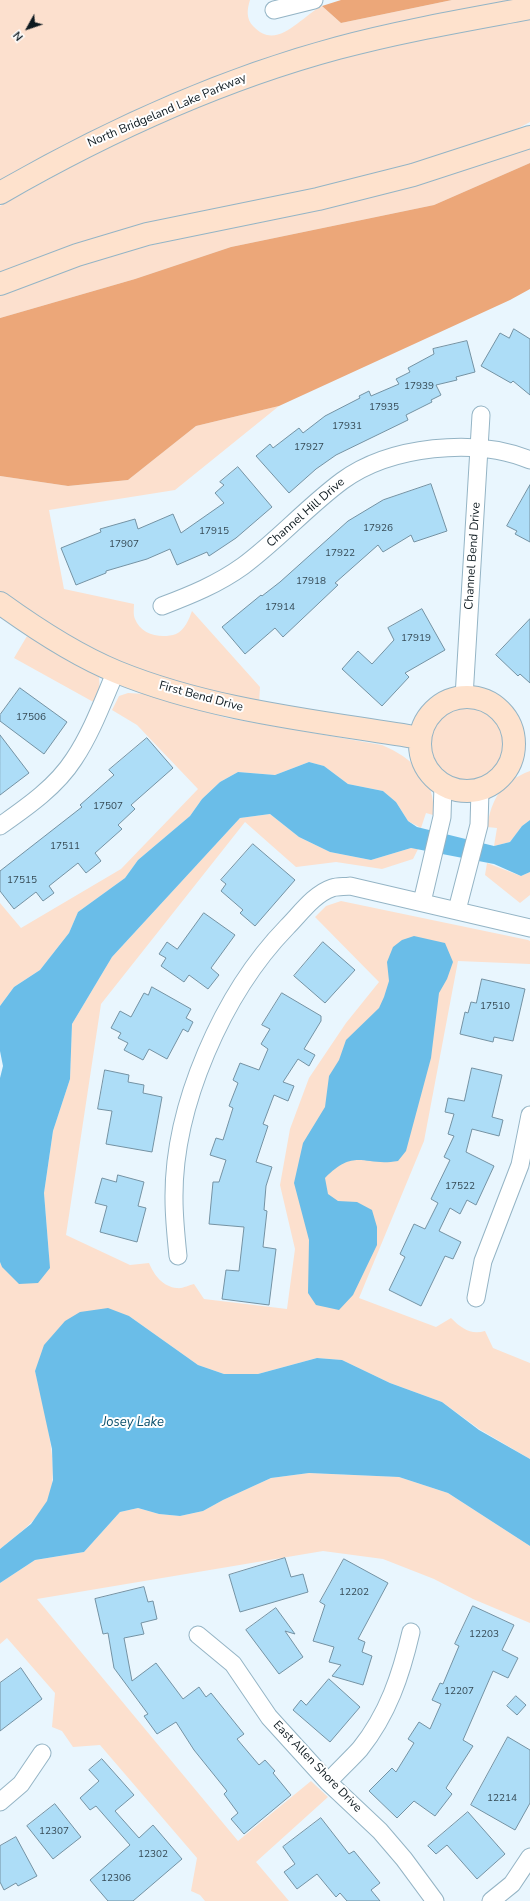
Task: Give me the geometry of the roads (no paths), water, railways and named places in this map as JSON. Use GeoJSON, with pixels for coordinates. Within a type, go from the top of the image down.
{"type":"FeatureCollection","features":[{"type":"Feature","properties":{"kind":"main road","name":"North Bridgeland Lake Parkway"},"geometry":{"type":"LineString","coordinates":[[0,193],[70,153],[149,116],[244,77],[338,48],[530,8]]}},
{"type":"Feature","properties":{"kind":"main road"},"geometry":{"type":"LineString","coordinates":[[0,284],[77,256],[147,234],[318,199],[413,175],[530,137]]}},
{"type":"Feature","properties":{"kind":"main road","name":"First Bend Drive"},"geometry":{"type":"LineString","coordinates":[[0,603],[29,623],[63,643],[116,671],[178,693],[231,706],[420,738]]}},
{"type":"Feature","properties":{"kind":"main road"},"geometry":{"type":"LineString","coordinates":[[464,696],[482,699],[498,708],[511,727],[514,741],[522,751],[510,763],[503,775],[493,784],[480,790],[461,790],[443,785],[432,776],[425,765],[420,752],[420,738],[425,722],[438,707],[446,701],[464,696]]}},
{"type":"Feature","properties":{"kind":"street"},"geometry":{"type":"LineString","coordinates":[[274,10],[314,0]]}},
{"type":"Feature","properties":{"kind":"street","name":"Channel Bend Drive"},"geometry":{"type":"LineString","coordinates":[[464,696],[481,415]]}},
{"type":"Feature","properties":{"kind":"street","name":"Channel Hill Drive"},"geometry":{"type":"LineString","coordinates":[[162,606],[201,591],[224,579],[267,547],[343,480],[378,462],[416,452],[445,448],[480,447],[499,450],[530,460]]}},
{"type":"Feature","properties":{"kind":"street"},"geometry":{"type":"LineString","coordinates":[[0,826],[54,784],[73,760],[88,735],[116,671]]}},
{"type":"Feature","properties":{"kind":"street"},"geometry":{"type":"LineString","coordinates":[[422,902],[442,817],[443,785]]}},
{"type":"Feature","properties":{"kind":"street"},"geometry":{"type":"LineString","coordinates":[[457,910],[479,825],[480,790]]}},
{"type":"Feature","properties":{"kind":"street"},"geometry":{"type":"LineString","coordinates":[[178,1256],[174,1198],[178,1148],[192,1089],[215,1032],[244,981],[272,942],[319,894],[333,887],[350,886],[530,928]]}},
{"type":"Feature","properties":{"kind":"street"},"geometry":{"type":"LineString","coordinates":[[476,1298],[483,1261],[520,1166],[530,1115]]}},
{"type":"Feature","properties":{"kind":"street"},"geometry":{"type":"LineString","coordinates":[[328,1782],[359,1750],[385,1711],[401,1673],[411,1632]]}},
{"type":"Feature","properties":{"kind":"street","name":"East Allen Shore Drive"},"geometry":{"type":"LineString","coordinates":[[198,1635],[233,1664],[269,1716],[328,1782],[380,1832],[404,1858],[435,1901]]}},
{"type":"Feature","properties":{"kind":"street"},"geometry":{"type":"LineString","coordinates":[[0,1802],[21,1784],[42,1753]]}},
{"type":"Feature","properties":{"kind":"street"},"geometry":{"type":"LineString","coordinates":[[491,1901],[512,1884],[530,1857]]}},
{"type":"Feature","properties":{"kind":"water"},"geometry":{"type":"Polygon","coordinates":[[[309,762],[324,766],[348,784],[383,791],[396,802],[408,821],[417,827],[494,846],[510,842],[522,826],[530,820],[530,872],[521,876],[494,864],[411,848],[371,860],[330,852],[299,837],[270,814],[240,818],[112,957],[72,1024],[70,1079],[53,1131],[44,1193],[50,1268],[38,1283],[19,1284],[2,1267],[0,1262],[0,1078],[3,1066],[0,1051],[0,1006],[14,987],[40,970],[69,933],[78,912],[125,878],[138,860],[190,816],[202,799],[220,782],[238,772],[275,775],[309,762]]]}},
{"type":"Feature","properties":{"kind":"water"},"geometry":{"type":"Polygon","coordinates":[[[414,936],[445,943],[453,962],[447,979],[439,993],[431,1058],[406,1151],[398,1161],[352,1161],[345,1163],[325,1178],[328,1194],[338,1201],[357,1202],[372,1210],[377,1227],[377,1245],[353,1295],[339,1310],[316,1305],[308,1293],[309,1240],[294,1183],[303,1143],[325,1107],[329,1076],[339,1060],[346,1040],[379,1008],[389,981],[387,962],[393,947],[402,940],[414,936]]]}},
{"type":"Feature","properties":{"kind":"water","name":"Josey Lake"},"geometry":{"type":"Polygon","coordinates":[[[108,1308],[129,1316],[198,1365],[224,1374],[258,1374],[317,1358],[342,1360],[390,1383],[442,1402],[479,1430],[530,1459],[530,1546],[448,1493],[399,1477],[309,1473],[271,1478],[203,1511],[180,1516],[159,1514],[138,1508],[120,1512],[84,1552],[35,1560],[0,1583],[0,1549],[31,1524],[47,1501],[53,1480],[52,1449],[35,1371],[44,1345],[65,1321],[80,1312],[108,1308]]]}}]}
